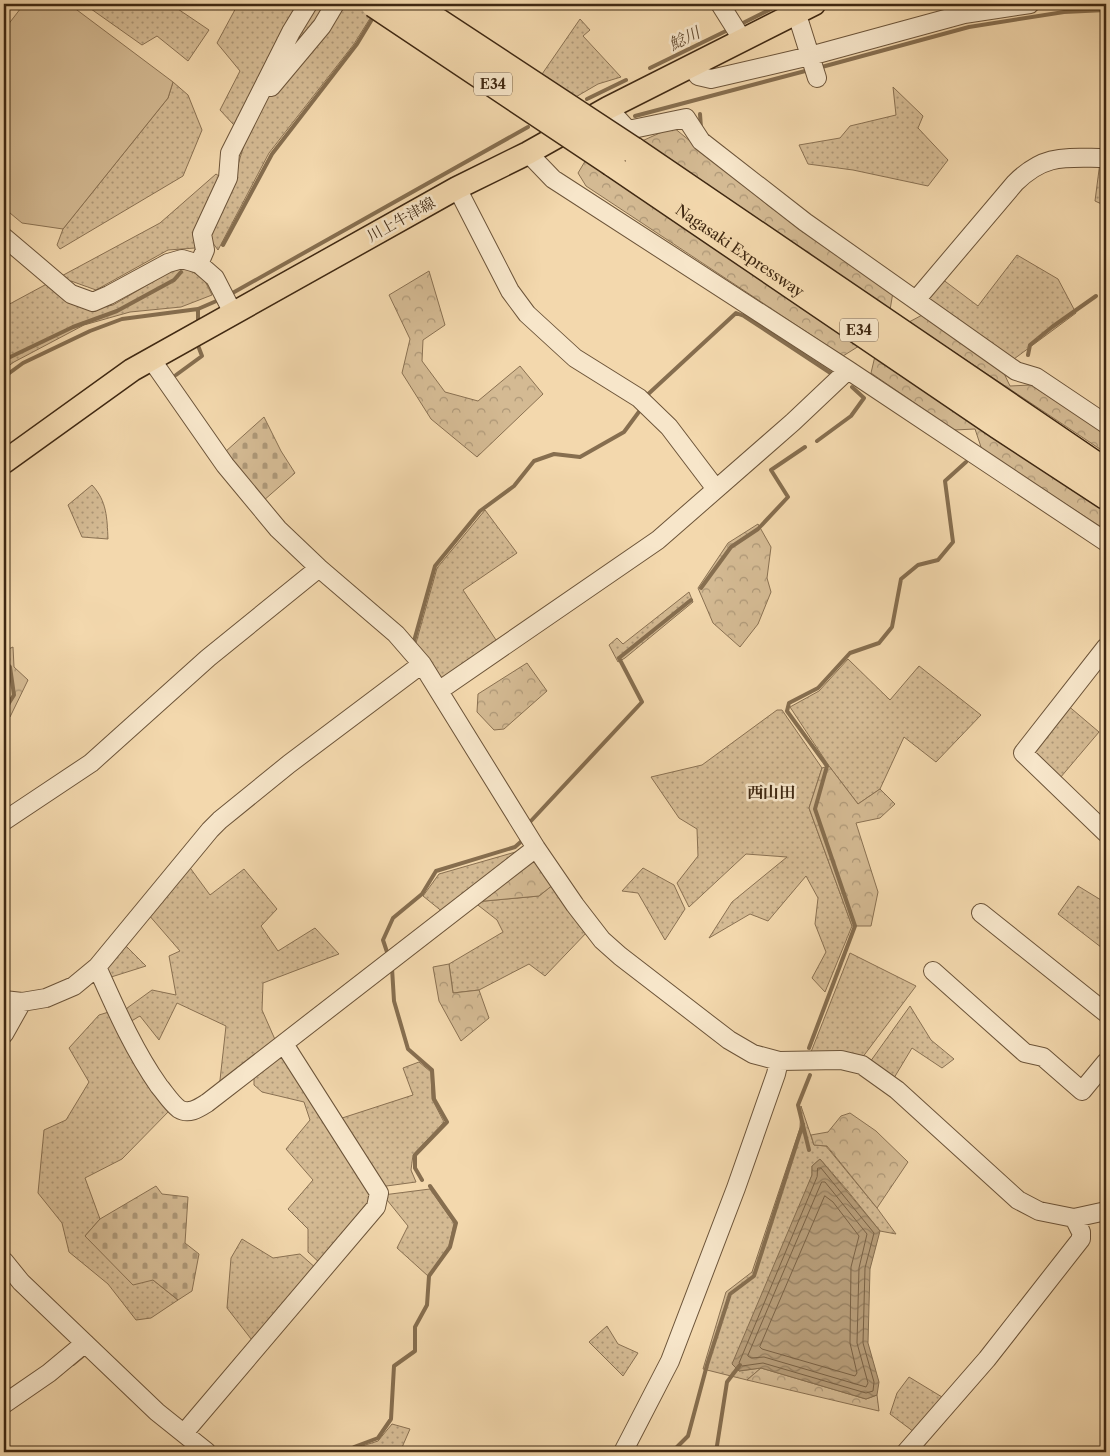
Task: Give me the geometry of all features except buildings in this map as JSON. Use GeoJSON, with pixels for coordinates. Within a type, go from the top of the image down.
{"type":"FeatureCollection","features":[{"type":"Feature","properties":{"kind":"highway","name":"Nagasaki Expressway"},"geometry":{"type":"LineString","coordinates":[[374,4],[623,156],[1106,472]]}},
{"type":"Feature","properties":{"kind":"highway","name":"Nagasaki Expressway"},"geometry":{"type":"LineString","coordinates":[[411,4],[999,426],[1106,496]]}},
{"type":"Feature","properties":{"kind":"main road","name":"川上牛津線"},"geometry":{"type":"LineString","coordinates":[[4,462],[132,370],[231,310],[457,188],[528,153],[608,108],[805,8]]}},
{"type":"Feature","properties":{"kind":"street"},"geometry":{"type":"LineString","coordinates":[[199,264],[205,250],[202,234],[228,178],[230,153],[291,32],[308,4]]}},
{"type":"Feature","properties":{"kind":"street"},"geometry":{"type":"LineString","coordinates":[[253,109],[322,26],[335,4]]}},
{"type":"Feature","properties":{"kind":"street"},"geometry":{"type":"LineString","coordinates":[[720,4],[742,39]]}},
{"type":"Feature","properties":{"kind":"street"},"geometry":{"type":"LineString","coordinates":[[691,65],[698,76],[711,79],[810,56],[964,14],[1030,4]]}},
{"type":"Feature","properties":{"kind":"street"},"geometry":{"type":"LineString","coordinates":[[805,8],[800,24],[817,78]]}},
{"type":"Feature","properties":{"kind":"street"},"geometry":{"type":"LineString","coordinates":[[608,108],[628,130],[686,118],[701,141],[805,222],[1016,371],[1036,377],[1106,424]]}},
{"type":"Feature","properties":{"kind":"street"},"geometry":{"type":"LineString","coordinates":[[528,153],[553,179],[848,370],[1106,542]]}},
{"type":"Feature","properties":{"kind":"street"},"geometry":{"type":"LineString","coordinates":[[916,300],[1027,171],[1039,164],[1053,160],[1106,158]]}},
{"type":"Feature","properties":{"kind":"street"},"geometry":{"type":"LineString","coordinates":[[457,188],[510,291],[527,314],[575,358],[638,398],[651,410],[669,427],[716,489]]}},
{"type":"Feature","properties":{"kind":"street"},"geometry":{"type":"LineString","coordinates":[[4,237],[66,290],[77,297],[93,302],[168,262],[182,259],[199,264],[215,278],[231,310]]}},
{"type":"Feature","properties":{"kind":"street"},"geometry":{"type":"LineString","coordinates":[[151,359],[224,465],[278,529],[319,568],[396,634],[422,664],[440,690],[536,848],[602,940],[729,1040],[753,1054],[779,1061],[841,1060],[862,1064],[896,1090],[1018,1200],[1039,1211],[1074,1218],[1106,1211]]}},
{"type":"Feature","properties":{"kind":"street"},"geometry":{"type":"LineString","coordinates":[[440,690],[658,540],[793,422],[848,370]]}},
{"type":"Feature","properties":{"kind":"street"},"geometry":{"type":"LineString","coordinates":[[4,821],[91,763],[208,658],[319,568]]}},
{"type":"Feature","properties":{"kind":"street"},"geometry":{"type":"LineString","coordinates":[[1106,646],[1023,753],[1106,833]]}},
{"type":"Feature","properties":{"kind":"street"},"geometry":{"type":"LineString","coordinates":[[4,1000],[22,1002],[46,998],[74,986],[98,966],[220,820],[289,764],[422,664]]}},
{"type":"Feature","properties":{"kind":"street"},"geometry":{"type":"LineString","coordinates":[[98,966],[117,1011],[149,1072],[168,1098],[180,1110],[193,1111],[207,1103],[284,1044],[536,848]]}},
{"type":"Feature","properties":{"kind":"street"},"geometry":{"type":"LineString","coordinates":[[981,913],[1106,1014]]}},
{"type":"Feature","properties":{"kind":"street"},"geometry":{"type":"LineString","coordinates":[[934,971],[1025,1053],[1043,1057],[1082,1090],[1106,1062]]}},
{"type":"Feature","properties":{"kind":"street"},"geometry":{"type":"LineString","coordinates":[[4,1034],[22,1002]]}},
{"type":"Feature","properties":{"kind":"street"},"geometry":{"type":"LineString","coordinates":[[184,1433],[376,1207],[379,1193],[284,1044]]}},
{"type":"Feature","properties":{"kind":"street"},"geometry":{"type":"LineString","coordinates":[[623,1452],[670,1361],[736,1188],[779,1061]]}},
{"type":"Feature","properties":{"kind":"street"},"geometry":{"type":"LineString","coordinates":[[906,1452],[987,1359],[1082,1239],[1081,1232],[1074,1218]]}},
{"type":"Feature","properties":{"kind":"street"},"geometry":{"type":"LineString","coordinates":[[4,1261],[21,1282],[157,1412],[207,1452]]}},
{"type":"Feature","properties":{"kind":"street"},"geometry":{"type":"LineString","coordinates":[[4,1404],[49,1373],[85,1343]]}},
{"type":"Feature","properties":{"kind":"green space"},"geometry":{"type":"Polygon","coordinates":[[[24,4],[69,4],[173,82],[168,98],[63,229],[22,223],[4,208],[4,30],[24,4]]]}},
{"type":"Feature","properties":{"kind":"green space"},"geometry":{"type":"Polygon","coordinates":[[[84,4],[173,4],[209,30],[188,61],[157,36],[142,45],[84,4]]]}},
{"type":"Feature","properties":{"kind":"green space"},"geometry":{"type":"Polygon","coordinates":[[[238,4],[379,4],[354,44],[269,153],[218,250],[201,227],[195,248],[168,250],[96,290],[71,281],[55,291],[91,310],[113,305],[168,273],[184,268],[203,277],[212,295],[181,307],[130,312],[84,325],[4,369],[4,307],[160,223],[216,174],[232,185],[246,138],[220,110],[240,71],[217,43],[238,4]]]}},
{"type":"Feature","properties":{"kind":"green space"},"geometry":{"type":"Polygon","coordinates":[[[580,19],[590,30],[583,36],[621,77],[598,84],[574,98],[540,77],[580,19]]]}},
{"type":"Feature","properties":{"kind":"green space"},"geometry":{"type":"Polygon","coordinates":[[[173,82],[188,95],[202,130],[183,176],[60,249],[57,245],[63,229],[168,98],[173,82]]]}},
{"type":"Feature","properties":{"kind":"green space"},"geometry":{"type":"Polygon","coordinates":[[[893,87],[923,116],[918,128],[948,160],[928,186],[853,170],[808,164],[799,145],[840,138],[850,126],[896,115],[893,87]]]}},
{"type":"Feature","properties":{"kind":"green space"},"geometry":{"type":"Polygon","coordinates":[[[673,127],[770,207],[893,292],[890,310],[642,141],[673,127]]]}},
{"type":"Feature","properties":{"kind":"green space"},"geometry":{"type":"Polygon","coordinates":[[[587,158],[859,346],[843,356],[586,186],[578,173],[587,158]]]}},
{"type":"Feature","properties":{"kind":"green space"},"geometry":{"type":"Polygon","coordinates":[[[1100,162],[1106,162],[1106,206],[1095,201],[1100,162]]]}},
{"type":"Feature","properties":{"kind":"green space"},"geometry":{"type":"Polygon","coordinates":[[[1017,255],[1058,279],[1076,313],[1014,359],[927,299],[942,279],[978,306],[1017,255]]]}},
{"type":"Feature","properties":{"kind":"green space"},"geometry":{"type":"Polygon","coordinates":[[[429,271],[445,325],[423,340],[422,361],[445,392],[478,401],[520,366],[543,394],[477,457],[431,419],[402,373],[410,339],[389,295],[429,271]]]}},
{"type":"Feature","properties":{"kind":"green space"},"geometry":{"type":"Polygon","coordinates":[[[926,313],[1001,367],[1010,386],[1031,385],[1106,434],[1106,453],[909,322],[926,313]]]}},
{"type":"Feature","properties":{"kind":"green space"},"geometry":{"type":"Polygon","coordinates":[[[875,356],[1106,511],[1106,530],[982,450],[975,429],[954,430],[871,373],[875,356]]]}},
{"type":"Feature","properties":{"kind":"green space"},"geometry":{"type":"Polygon","coordinates":[[[264,417],[281,451],[295,473],[263,501],[225,452],[264,417]]]}},
{"type":"Feature","properties":{"kind":"green space"},"geometry":{"type":"Polygon","coordinates":[[[92,485],[101,497],[106,517],[108,539],[82,537],[68,505],[92,485]]]}},
{"type":"Feature","properties":{"kind":"green space"},"geometry":{"type":"Polygon","coordinates":[[[485,510],[517,553],[463,590],[498,643],[444,682],[416,643],[437,568],[485,510]]]}},
{"type":"Feature","properties":{"kind":"green space"},"geometry":{"type":"Polygon","coordinates":[[[758,524],[771,547],[767,578],[771,592],[758,624],[740,647],[713,623],[698,588],[728,543],[758,524]]]}},
{"type":"Feature","properties":{"kind":"green space"},"geometry":{"type":"Polygon","coordinates":[[[689,592],[693,602],[618,662],[609,645],[617,638],[623,644],[689,592]]]}},
{"type":"Feature","properties":{"kind":"green space"},"geometry":{"type":"Polygon","coordinates":[[[13,647],[14,667],[28,680],[10,717],[4,723],[4,651],[13,647]]]}},
{"type":"Feature","properties":{"kind":"green space"},"geometry":{"type":"Polygon","coordinates":[[[848,659],[890,700],[919,666],[981,715],[936,762],[904,737],[880,789],[858,804],[829,766],[790,707],[819,691],[848,659]]]}},
{"type":"Feature","properties":{"kind":"green space"},"geometry":{"type":"Polygon","coordinates":[[[527,663],[547,691],[504,729],[494,730],[477,712],[478,694],[527,663]]]}},
{"type":"Feature","properties":{"kind":"green space"},"geometry":{"type":"Polygon","coordinates":[[[1066,704],[1099,732],[1060,778],[1030,753],[1066,704]]]}},
{"type":"Feature","properties":{"kind":"green space"},"geometry":{"type":"Polygon","coordinates":[[[777,710],[782,710],[822,768],[809,808],[852,926],[825,992],[812,978],[826,952],[815,924],[818,898],[806,876],[768,921],[750,914],[709,938],[732,902],[787,857],[746,854],[689,907],[677,883],[698,856],[697,829],[679,818],[651,777],[702,765],[777,710]]]}},
{"type":"Feature","properties":{"kind":"green space"},"geometry":{"type":"Polygon","coordinates":[[[829,766],[858,804],[880,789],[895,804],[880,818],[856,823],[878,892],[871,926],[852,926],[809,808],[822,768],[829,766]]]}},
{"type":"Feature","properties":{"kind":"green space"},"geometry":{"type":"Polygon","coordinates":[[[526,849],[444,913],[423,896],[439,874],[526,849]]]}},
{"type":"Feature","properties":{"kind":"green space"},"geometry":{"type":"Polygon","coordinates":[[[536,855],[554,884],[539,896],[474,902],[536,855]]]}},
{"type":"Feature","properties":{"kind":"green space"},"geometry":{"type":"Polygon","coordinates":[[[188,865],[210,895],[244,869],[277,909],[261,926],[278,951],[315,928],[339,954],[263,983],[262,1010],[277,1044],[219,1089],[226,1026],[177,1003],[159,1040],[140,1016],[128,1023],[123,1011],[152,990],[176,995],[169,956],[180,951],[148,914],[188,865]]]}},
{"type":"Feature","properties":{"kind":"green space"},"geometry":{"type":"Polygon","coordinates":[[[643,868],[674,885],[685,909],[665,940],[638,893],[622,891],[643,868]]]}},
{"type":"Feature","properties":{"kind":"green space"},"geometry":{"type":"Polygon","coordinates":[[[554,884],[589,930],[545,976],[529,964],[479,990],[453,993],[449,964],[503,932],[497,920],[474,902],[539,896],[554,884]]]}},
{"type":"Feature","properties":{"kind":"green space"},"geometry":{"type":"Polygon","coordinates":[[[1078,886],[1106,903],[1106,951],[1058,914],[1078,886]]]}},
{"type":"Feature","properties":{"kind":"green space"},"geometry":{"type":"Polygon","coordinates":[[[124,944],[146,966],[108,978],[104,969],[124,944]]]}},
{"type":"Feature","properties":{"kind":"green space"},"geometry":{"type":"Polygon","coordinates":[[[850,953],[916,986],[862,1058],[811,1052],[850,953]]]}},
{"type":"Feature","properties":{"kind":"green space"},"geometry":{"type":"Polygon","coordinates":[[[449,964],[453,993],[479,990],[489,1018],[461,1041],[439,1001],[433,967],[449,964]]]}},
{"type":"Feature","properties":{"kind":"green space"},"geometry":{"type":"Polygon","coordinates":[[[910,1006],[931,1040],[954,1059],[942,1068],[912,1048],[894,1078],[870,1062],[910,1006]]]}},
{"type":"Feature","properties":{"kind":"green space"},"geometry":{"type":"Polygon","coordinates":[[[112,1011],[172,1108],[122,1159],[85,1178],[100,1219],[85,1236],[153,1280],[178,1300],[151,1318],[136,1320],[108,1284],[69,1252],[62,1223],[38,1193],[44,1130],[66,1120],[89,1082],[69,1048],[99,1015],[112,1011]]]}},
{"type":"Feature","properties":{"kind":"green space"},"geometry":{"type":"Polygon","coordinates":[[[282,1050],[374,1192],[372,1204],[322,1265],[308,1252],[308,1229],[288,1209],[313,1180],[286,1149],[310,1120],[304,1102],[262,1092],[254,1085],[254,1072],[282,1050]]]}},
{"type":"Feature","properties":{"kind":"green space"},"geometry":{"type":"Polygon","coordinates":[[[419,1062],[431,1072],[432,1099],[444,1122],[413,1155],[411,1170],[416,1182],[379,1187],[336,1120],[413,1095],[403,1068],[419,1062]]]}},
{"type":"Feature","properties":{"kind":"green space"},"geometry":{"type":"Polygon","coordinates":[[[801,1106],[814,1145],[826,1146],[896,1234],[880,1231],[820,1159],[812,1166],[812,1175],[739,1371],[761,1368],[747,1380],[703,1369],[726,1292],[752,1272],[800,1128],[801,1106]]]}},
{"type":"Feature","properties":{"kind":"green space"},"geometry":{"type":"Polygon","coordinates":[[[850,1113],[876,1131],[908,1162],[877,1208],[827,1146],[814,1145],[811,1135],[828,1132],[841,1116],[850,1113]]]}},
{"type":"Feature","properties":{"kind":"green space"},"geometry":{"type":"Polygon","coordinates":[[[156,1186],[162,1194],[188,1197],[185,1243],[199,1254],[192,1291],[178,1300],[153,1280],[133,1285],[85,1236],[100,1219],[156,1186]]]}},
{"type":"Feature","properties":{"kind":"green space"},"geometry":{"type":"Polygon","coordinates":[[[430,1189],[454,1223],[449,1246],[428,1276],[397,1248],[408,1226],[383,1195],[430,1189]]]}},
{"type":"Feature","properties":{"kind":"green space"},"geometry":{"type":"Polygon","coordinates":[[[242,1239],[273,1258],[300,1254],[317,1269],[255,1344],[227,1308],[231,1258],[242,1239]]]}},
{"type":"Feature","properties":{"kind":"green space"},"geometry":{"type":"Polygon","coordinates":[[[607,1326],[618,1344],[638,1353],[623,1376],[589,1342],[607,1326]]]}},
{"type":"Feature","properties":{"kind":"green space"},"geometry":{"type":"Polygon","coordinates":[[[761,1368],[866,1399],[877,1395],[879,1411],[747,1380],[761,1368]]]}},
{"type":"Feature","properties":{"kind":"green space"},"geometry":{"type":"Polygon","coordinates":[[[909,1377],[942,1397],[914,1432],[890,1414],[897,1393],[909,1377]]]}},
{"type":"Feature","properties":{"kind":"green space"},"geometry":{"type":"Polygon","coordinates":[[[392,1424],[410,1429],[400,1452],[355,1452],[356,1448],[378,1441],[392,1424]]]}},
{"type":"Feature","properties":{"kind":"water"},"geometry":{"type":"Polygon","coordinates":[[[820,1159],[880,1231],[870,1269],[868,1343],[879,1382],[877,1395],[866,1399],[761,1368],[739,1371],[732,1364],[812,1175],[812,1166],[820,1159]]]}},
{"type":"Feature","properties":{"kind":"waterway","name":"鯰川"},"geometry":{"type":"LineString","coordinates":[[741,24],[781,4]]}},
{"type":"Feature","properties":{"kind":"waterway"},"geometry":{"type":"LineString","coordinates":[[818,68],[969,27],[1064,12],[1106,10]]}},
{"type":"Feature","properties":{"kind":"waterway"},"geometry":{"type":"LineString","coordinates":[[223,245],[272,154],[357,44],[374,16]]}},
{"type":"Feature","properties":{"kind":"waterway","name":"鯰川"},"geometry":{"type":"LineString","coordinates":[[650,68],[728,30]]}},
{"type":"Feature","properties":{"kind":"waterway"},"geometry":{"type":"LineString","coordinates":[[635,116],[809,70]]}},
{"type":"Feature","properties":{"kind":"waterway","name":"鯰川"},"geometry":{"type":"LineString","coordinates":[[587,99],[626,80]]}},
{"type":"Feature","properties":{"kind":"waterway"},"geometry":{"type":"LineString","coordinates":[[700,114],[701,128]]}},
{"type":"Feature","properties":{"kind":"waterway"},"geometry":{"type":"LineString","coordinates":[[229,295],[528,127]]}},
{"type":"Feature","properties":{"kind":"waterway"},"geometry":{"type":"LineString","coordinates":[[4,360],[73,327],[117,311],[174,280],[181,272]]}},
{"type":"Feature","properties":{"kind":"waterway"},"geometry":{"type":"LineString","coordinates":[[1103,289],[1106,286]]}},
{"type":"Feature","properties":{"kind":"waterway"},"geometry":{"type":"LineString","coordinates":[[1028,355],[1030,345],[1096,296]]}},
{"type":"Feature","properties":{"kind":"waterway"},"geometry":{"type":"LineString","coordinates":[[4,377],[23,363],[90,331],[122,319],[198,309],[221,299]]}},
{"type":"Feature","properties":{"kind":"waterway"},"geometry":{"type":"LineString","coordinates":[[198,309],[198,325]]}},
{"type":"Feature","properties":{"kind":"waterway"},"geometry":{"type":"LineString","coordinates":[[645,397],[736,313],[744,316],[832,374]]}},
{"type":"Feature","properties":{"kind":"waterway"},"geometry":{"type":"LineString","coordinates":[[176,375],[202,356],[197,343]]}},
{"type":"Feature","properties":{"kind":"waterway"},"geometry":{"type":"LineString","coordinates":[[817,441],[851,416],[864,398],[852,387]]}},
{"type":"Feature","properties":{"kind":"waterway"},"geometry":{"type":"LineString","coordinates":[[414,641],[435,566],[480,511],[514,486],[534,461],[554,454],[580,457],[624,432],[641,409]]}},
{"type":"Feature","properties":{"kind":"waterway"},"geometry":{"type":"LineString","coordinates":[[701,588],[731,547],[758,529],[788,497],[771,470],[805,447]]}},
{"type":"Feature","properties":{"kind":"waterway"},"geometry":{"type":"LineString","coordinates":[[809,1048],[855,926],[815,809],[827,766],[787,711],[789,703],[818,688],[850,653],[879,643],[892,627],[901,579],[918,565],[938,560],[953,542],[945,481],[966,462]]}},
{"type":"Feature","properties":{"kind":"waterway"},"geometry":{"type":"LineString","coordinates":[[530,822],[642,702],[619,658],[691,600]]}},
{"type":"Feature","properties":{"kind":"waterway"},"geometry":{"type":"LineString","coordinates":[[4,661],[10,667],[14,695],[4,711]]}},
{"type":"Feature","properties":{"kind":"waterway"},"geometry":{"type":"LineString","coordinates":[[388,955],[383,940],[393,918],[422,894],[436,871],[515,847],[524,839]]}},
{"type":"Feature","properties":{"kind":"waterway"},"geometry":{"type":"LineString","coordinates":[[392,968],[394,1001],[408,1049],[432,1070],[434,1099],[447,1122],[415,1155],[415,1168],[422,1180]]}},
{"type":"Feature","properties":{"kind":"waterway"},"geometry":{"type":"LineString","coordinates":[[809,1150],[798,1105],[810,1075]]}},
{"type":"Feature","properties":{"kind":"waterway"},"geometry":{"type":"LineString","coordinates":[[672,1452],[688,1436],[707,1365],[730,1294],[754,1276],[803,1124]]}},
{"type":"Feature","properties":{"kind":"waterway"},"geometry":{"type":"LineString","coordinates":[[353,1452],[354,1447],[378,1438],[391,1419],[394,1366],[415,1351],[415,1327],[427,1305],[429,1276],[450,1247],[456,1223],[430,1186]]}},
{"type":"Feature","properties":{"kind":"waterway"},"geometry":{"type":"LineString","coordinates":[[73,1364],[84,1355]]}},
{"type":"Feature","properties":{"kind":"waterway"},"geometry":{"type":"LineString","coordinates":[[716,1452],[727,1382],[740,1365]]}},
{"type":"Feature","properties":{"kind":"district","name":"西山田"},"geometry":{"type":"Point","coordinates":[771,792]}}]}
